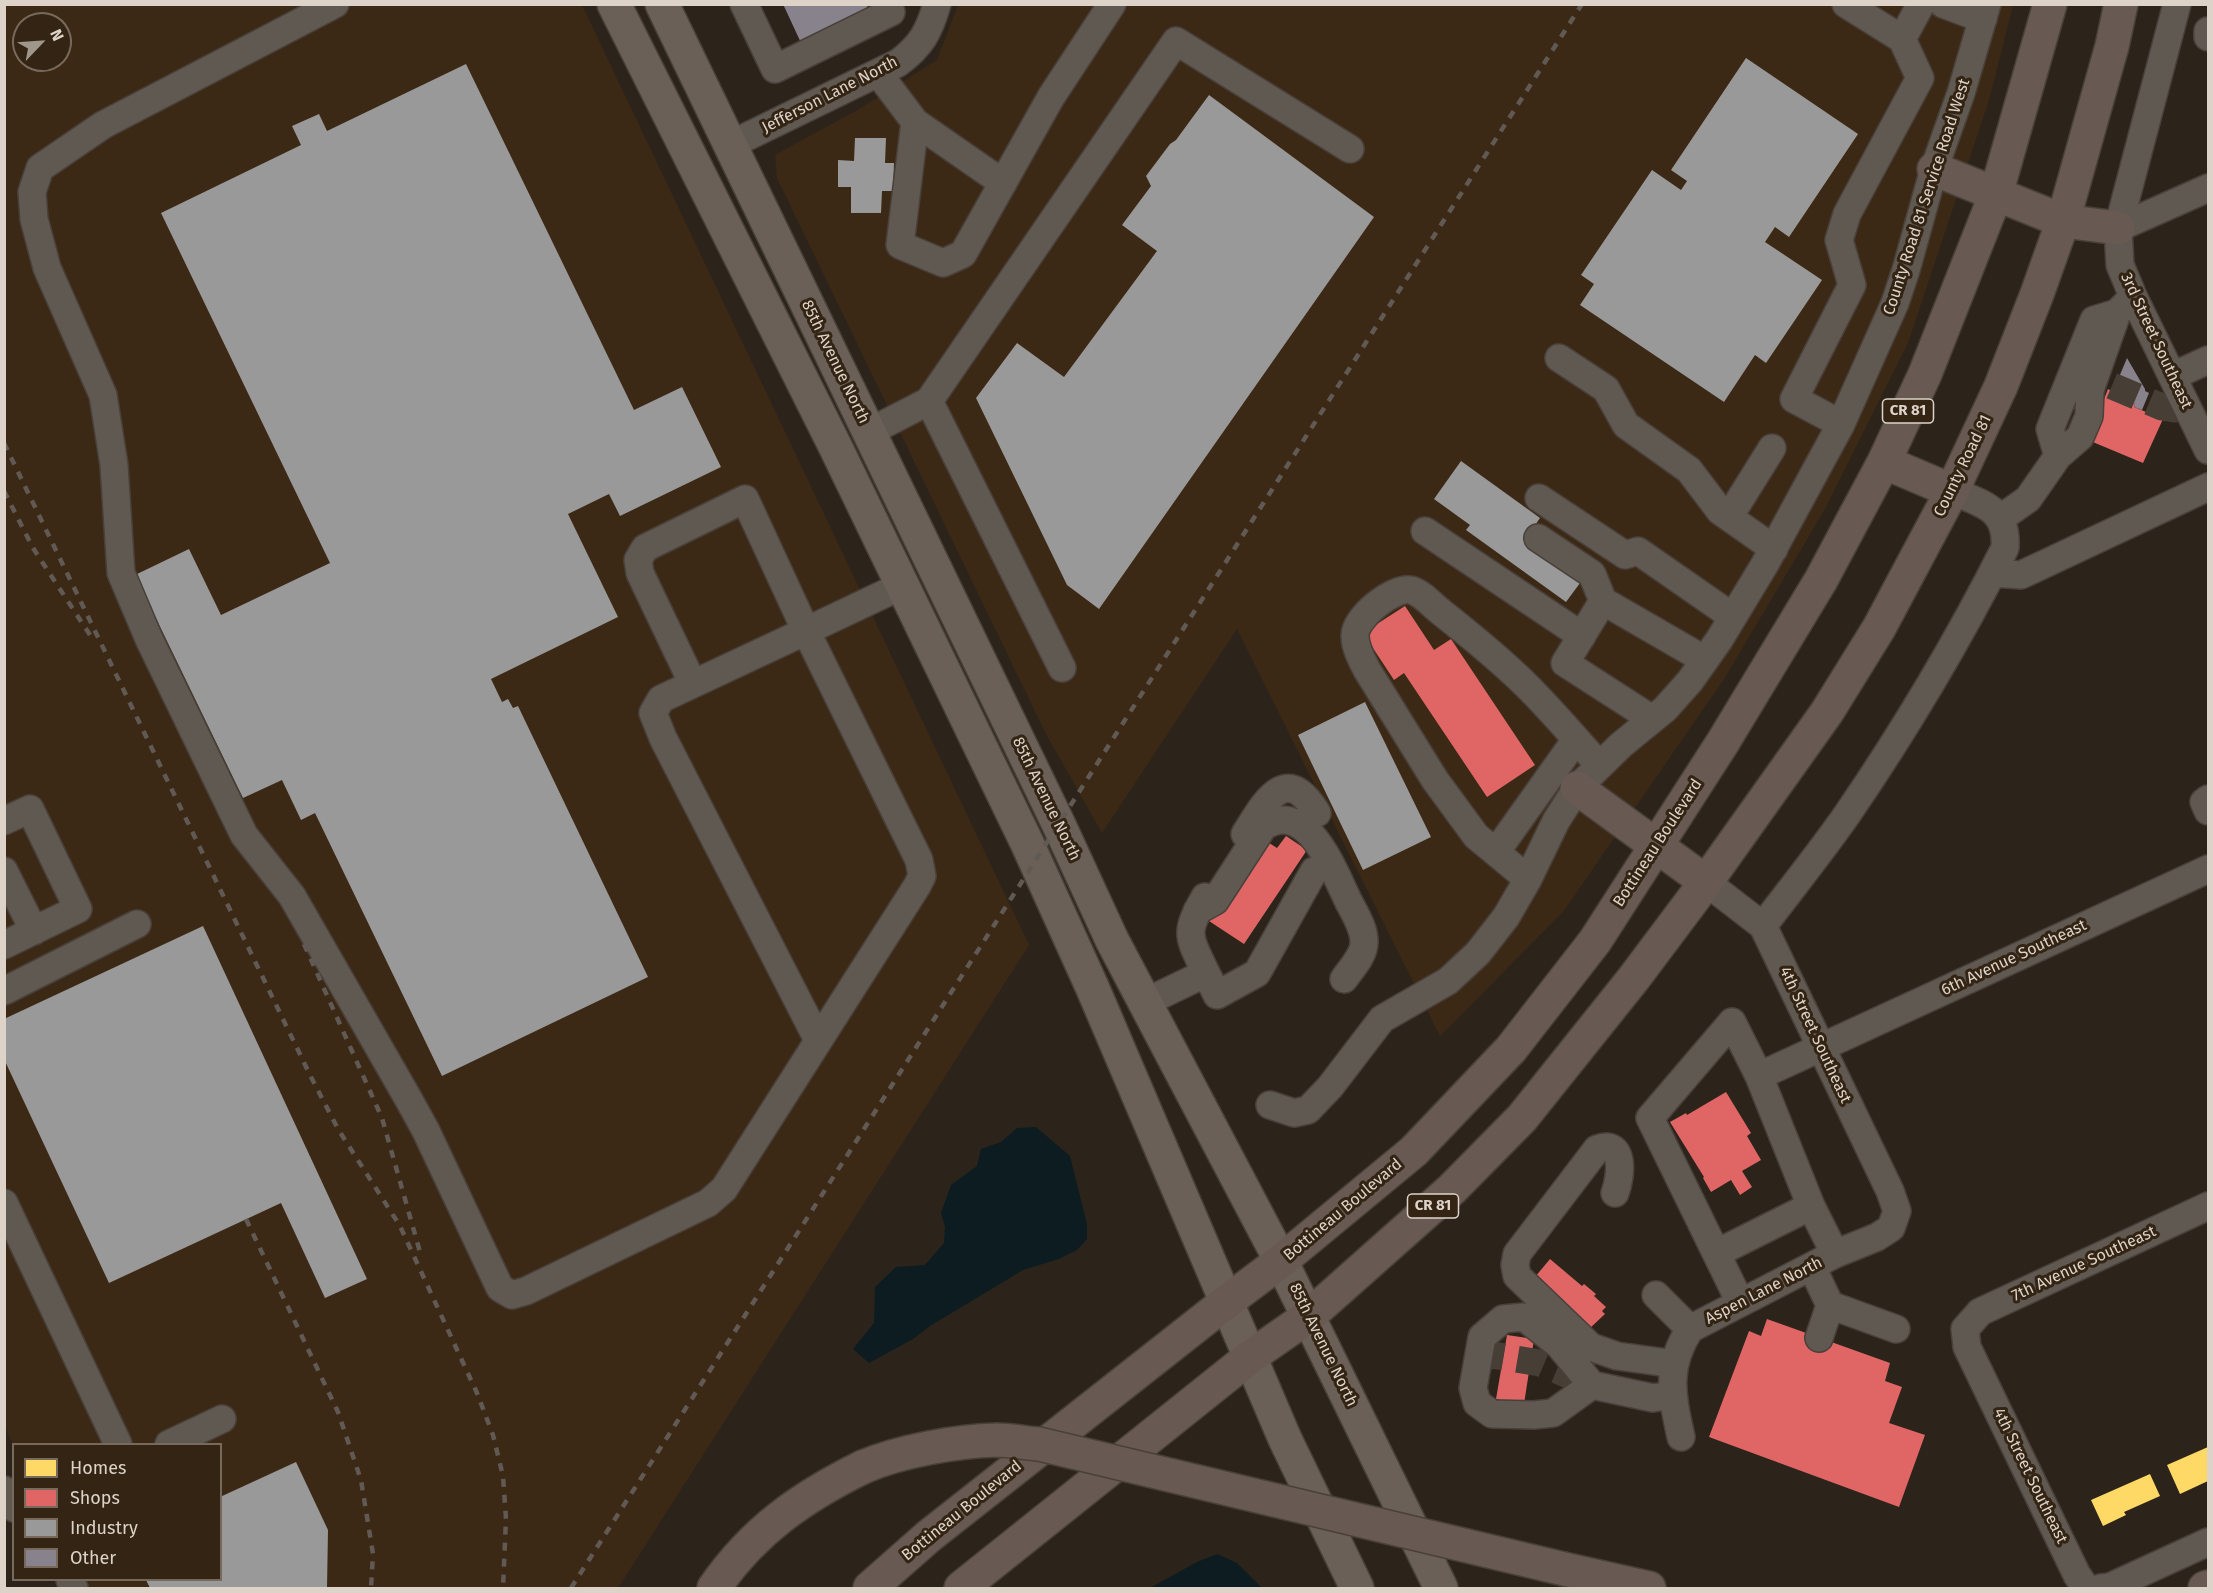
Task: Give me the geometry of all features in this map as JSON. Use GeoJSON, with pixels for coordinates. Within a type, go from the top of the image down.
{"type":"FeatureCollection","features":[{"type":"Feature","properties":{"kind":"highway","name":"CR 81"},"geometry":{"type":"LineString","coordinates":[[1884,462],[1925,374],[1996,194],[2050,4]]}},
{"type":"Feature","properties":{"kind":"highway","name":"County Road 81"},"geometry":{"type":"LineString","coordinates":[[1706,882],[1827,712],[1879,628],[1952,491],[2001,386],[2063,221],[2112,46],[2121,4]]}},
{"type":"Feature","properties":{"kind":"highway"},"geometry":{"type":"LineString","coordinates":[[1934,168],[2063,221],[2118,228]]}},
{"type":"Feature","properties":{"kind":"highway"},"geometry":{"type":"LineString","coordinates":[[1884,462],[1952,491]]}},
{"type":"Feature","properties":{"kind":"highway","name":"Bottineau Boulevard"},"geometry":{"type":"LineString","coordinates":[[870,1588],[929,1536],[1281,1261],[1414,1151],[1511,1049],[1595,941],[1723,742],[1821,580],[1884,462]]}},
{"type":"Feature","properties":{"kind":"highway"},"geometry":{"type":"LineString","coordinates":[[1577,788],[1706,882]]}},
{"type":"Feature","properties":{"kind":"highway","name":"CR 81"},"geometry":{"type":"LineString","coordinates":[[961,1588],[1250,1357],[1309,1316],[1452,1189],[1522,1118],[1634,978],[1706,882]]}},
{"type":"Feature","properties":{"kind":"highway"},"geometry":{"type":"LineString","coordinates":[[714,1588],[746,1547],[782,1514],[828,1484],[878,1461],[908,1453],[997,1440],[1039,1444],[1648,1588]]}},
{"type":"Feature","properties":{"kind":"main road"},"geometry":{"type":"LineString","coordinates":[[614,4],[836,448],[1036,861],[1285,1439],[1357,1588]]}},
{"type":"Feature","properties":{"kind":"main road","name":"85th Avenue North"},"geometry":{"type":"LineString","coordinates":[[662,4],[1144,1003],[1309,1316],[1441,1588]]}},
{"type":"Feature","properties":{"kind":"main road"},"geometry":{"type":"LineString","coordinates":[[836,448],[869,432]]}},
{"type":"Feature","properties":{"kind":"main road"},"geometry":{"type":"LineString","coordinates":[[903,585],[935,569]]}},
{"type":"Feature","properties":{"kind":"street"},"geometry":{"type":"LineString","coordinates":[[335,4],[103,125],[40,168],[32,192],[34,219],[47,268],[103,395],[114,465],[121,573],[149,639],[244,835],[292,896],[379,1045],[426,1131],[500,1288],[512,1294],[526,1291],[708,1203],[724,1189],[922,876],[919,860],[806,631],[745,499],[645,548],[638,560],[640,573],[693,684]]}},
{"type":"Feature","properties":{"kind":"street"},"geometry":{"type":"LineString","coordinates":[[744,4],[776,69],[890,8],[934,15]]}},
{"type":"Feature","properties":{"kind":"street"},"geometry":{"type":"LineString","coordinates":[[915,122],[900,245],[943,263],[963,254],[1052,97],[1112,4]]}},
{"type":"Feature","properties":{"kind":"street"},"geometry":{"type":"LineString","coordinates":[[1846,4],[1902,39],[1920,78],[1961,93]]}},
{"type":"Feature","properties":{"kind":"street"},"geometry":{"type":"LineString","coordinates":[[1902,39],[1921,4]]}},
{"type":"Feature","properties":{"kind":"street"},"geometry":{"type":"LineString","coordinates":[[1943,4],[1985,12]]}},
{"type":"Feature","properties":{"kind":"street","name":"3rd Street Southeast"},"geometry":{"type":"LineString","coordinates":[[2178,4],[2118,228],[2120,265],[2125,305],[2173,376],[2208,450]]}},
{"type":"Feature","properties":{"kind":"street","name":"County Road 81 Service Road West"},"geometry":{"type":"LineString","coordinates":[[1270,1105],[1294,1113],[1308,1110],[1330,1087],[1382,1019],[1448,981],[1478,953],[1506,917],[1528,879],[1556,821],[1577,788],[1684,688],[1705,660],[1774,549],[1840,424],[1894,303],[1906,270],[1934,168],[1961,93],[1985,12]]}},
{"type":"Feature","properties":{"kind":"street","name":"Jefferson Lane North"},"geometry":{"type":"LineString","coordinates":[[730,145],[879,74],[916,49],[934,15]]}},
{"type":"Feature","properties":{"kind":"street"},"geometry":{"type":"LineString","coordinates":[[2208,31],[2208,37]]}},
{"type":"Feature","properties":{"kind":"street"},"geometry":{"type":"LineString","coordinates":[[869,432],[929,401],[1176,41],[1350,149]]}},
{"type":"Feature","properties":{"kind":"street"},"geometry":{"type":"LineString","coordinates":[[879,74],[915,122],[1003,183]]}},
{"type":"Feature","properties":{"kind":"street"},"geometry":{"type":"LineString","coordinates":[[1840,424],[1794,399],[1852,285],[1839,240],[1847,213],[1920,78]]}},
{"type":"Feature","properties":{"kind":"street"},"geometry":{"type":"LineString","coordinates":[[2118,228],[2208,188]]}},
{"type":"Feature","properties":{"kind":"street"},"geometry":{"type":"LineString","coordinates":[[1852,285],[1894,303]]}},
{"type":"Feature","properties":{"kind":"street"},"geometry":{"type":"LineString","coordinates":[[2001,518],[2028,499],[2058,456],[2050,429],[2094,320],[2125,305]]}},
{"type":"Feature","properties":{"kind":"street"},"geometry":{"type":"LineString","coordinates":[[1559,358],[1606,389],[1626,425],[1689,470],[1720,511],[1774,549]]}},
{"type":"Feature","properties":{"kind":"street"},"geometry":{"type":"LineString","coordinates":[[2173,376],[2208,360]]}},
{"type":"Feature","properties":{"kind":"street"},"geometry":{"type":"LineString","coordinates":[[929,401],[1062,668]]}},
{"type":"Feature","properties":{"kind":"street"},"geometry":{"type":"LineString","coordinates":[[1729,517],[1772,448]]}},
{"type":"Feature","properties":{"kind":"street"},"geometry":{"type":"LineString","coordinates":[[1993,573],[2021,575],[2208,487]]}},
{"type":"Feature","properties":{"kind":"street"},"geometry":{"type":"LineString","coordinates":[[1763,926],[1844,818],[1897,739],[1946,659],[2005,548],[2007,533],[2001,518],[1983,504],[1952,491]]}},
{"type":"Feature","properties":{"kind":"street"},"geometry":{"type":"LineString","coordinates":[[1539,498],[1624,555],[1638,551],[1733,616]]}},
{"type":"Feature","properties":{"kind":"street"},"geometry":{"type":"LineString","coordinates":[[1425,531],[1582,636]]}},
{"type":"Feature","properties":{"kind":"street"},"geometry":{"type":"LineString","coordinates":[[1538,538],[1593,574],[1603,601],[1705,660]]}},
{"type":"Feature","properties":{"kind":"street"},"geometry":{"type":"LineString","coordinates":[[818,1040],[663,738],[653,713],[661,699],[903,585]]}},
{"type":"Feature","properties":{"kind":"street"},"geometry":{"type":"LineString","coordinates":[[1528,879],[1476,836],[1435,780],[1381,696],[1359,655],[1355,636],[1357,626],[1368,610],[1383,600],[1399,591],[1411,590],[1452,620],[1527,687],[1599,765]]}},
{"type":"Feature","properties":{"kind":"street"},"geometry":{"type":"LineString","coordinates":[[1603,601],[1565,663],[1652,719]]}},
{"type":"Feature","properties":{"kind":"street"},"geometry":{"type":"LineString","coordinates":[[1496,852],[1570,748],[1579,743]]}},
{"type":"Feature","properties":{"kind":"street"},"geometry":{"type":"LineString","coordinates":[[1263,827],[1272,821],[1293,822],[1314,837],[1330,863],[1362,930],[1364,939],[1364,947],[1344,979],[1364,969],[1376,947],[1375,935],[1309,800],[1298,792],[1286,789],[1276,792],[1269,798],[1197,911],[1190,928],[1192,944],[1217,995],[1257,973],[1314,871]]}},
{"type":"Feature","properties":{"kind":"street"},"geometry":{"type":"LineString","coordinates":[[2208,799],[2204,802],[2208,811]]}},
{"type":"Feature","properties":{"kind":"street"},"geometry":{"type":"LineString","coordinates":[[1197,911],[1215,901],[1270,817],[1299,804],[1311,807],[1317,813]]}},
{"type":"Feature","properties":{"kind":"street"},"geometry":{"type":"LineString","coordinates":[[4,821],[30,809],[78,909],[4,945]]}},
{"type":"Feature","properties":{"kind":"street","name":"6th Avenue Southeast"},"geometry":{"type":"LineString","coordinates":[[1758,1076],[2208,869]]}},
{"type":"Feature","properties":{"kind":"street"},"geometry":{"type":"LineString","coordinates":[[4,871],[34,931]]}},
{"type":"Feature","properties":{"kind":"street","name":"4th Street Southeast"},"geometry":{"type":"LineString","coordinates":[[1706,882],[1763,926],[1890,1191],[1897,1211]]}},
{"type":"Feature","properties":{"kind":"street"},"geometry":{"type":"LineString","coordinates":[[4,991],[137,924]]}},
{"type":"Feature","properties":{"kind":"street"},"geometry":{"type":"LineString","coordinates":[[1144,1003],[1206,973]]}},
{"type":"Feature","properties":{"kind":"street"},"geometry":{"type":"LineString","coordinates":[[1740,1302],[1650,1118],[1732,1022],[1758,1076],[1811,1206],[1830,1305],[1819,1338]]}},
{"type":"Feature","properties":{"kind":"street"},"geometry":{"type":"LineString","coordinates":[[1615,1193],[1620,1178],[1618,1156],[1614,1148],[1605,1146],[1597,1149],[1517,1254],[1515,1265],[1517,1276],[1591,1347],[1617,1356],[1675,1364]]}},
{"type":"Feature","properties":{"kind":"street"},"geometry":{"type":"LineString","coordinates":[[4,1203],[118,1443]]}},
{"type":"Feature","properties":{"kind":"street"},"geometry":{"type":"LineString","coordinates":[[1717,1253],[1811,1206]]}},
{"type":"Feature","properties":{"kind":"street","name":"7th Avenue Southeast"},"geometry":{"type":"LineString","coordinates":[[1965,1329],[1980,1312],[2208,1206]]}},
{"type":"Feature","properties":{"kind":"street","name":"Aspen Lane North"},"geometry":{"type":"LineString","coordinates":[[1681,1437],[1672,1395],[1679,1345],[1690,1329],[1823,1261],[1877,1237],[1891,1228],[1897,1211]]}},
{"type":"Feature","properties":{"kind":"street"},"geometry":{"type":"LineString","coordinates":[[1656,1295],[1690,1329]]}},
{"type":"Feature","properties":{"kind":"street"},"geometry":{"type":"LineString","coordinates":[[1830,1305],[1896,1329]]}},
{"type":"Feature","properties":{"kind":"street"},"geometry":{"type":"LineString","coordinates":[[1592,1385],[1553,1413],[1492,1414],[1478,1403],[1473,1388],[1482,1337],[1503,1319],[1524,1317],[1559,1345],[1592,1385],[1653,1398],[1672,1395]]}},
{"type":"Feature","properties":{"kind":"street","name":"4th Street Southeast"},"geometry":{"type":"LineString","coordinates":[[1965,1329],[1967,1347],[2086,1588]]}},
{"type":"Feature","properties":{"kind":"street"},"geometry":{"type":"LineString","coordinates":[[171,1443],[222,1419]]}},
{"type":"Feature","properties":{"kind":"street"},"geometry":{"type":"LineString","coordinates":[[4,1490],[12,1504]]}},
{"type":"Feature","properties":{"kind":"street"},"geometry":{"type":"LineString","coordinates":[[2101,1588],[2110,1587],[2208,1542]]}},
{"type":"Feature","properties":{"kind":"shaded area"},"geometry":{"type":"Polygon","coordinates":[[[5,5],[582,5],[1029,945],[618,1588],[81,1588],[78,1581],[222,1581],[222,1443],[12,1443],[5,1426],[5,5]]]}},
{"type":"Feature","properties":{"kind":"shaded area"},"geometry":{"type":"Polygon","coordinates":[[[958,5],[2013,5],[1989,100],[1908,343],[1825,509],[1724,679],[1563,912],[1440,1036],[1237,629],[1102,833],[1046,734],[777,178],[775,155],[861,108],[937,60],[958,5]]]}},
{"type":"Feature","properties":{"kind":"shaded area"},"geometry":{"type":"Polygon","coordinates":[[[1036,1127],[1070,1156],[1087,1224],[1087,1239],[1077,1250],[1059,1259],[1023,1270],[930,1326],[913,1339],[869,1363],[853,1349],[874,1323],[875,1287],[896,1267],[925,1265],[944,1243],[945,1227],[941,1213],[951,1185],[977,1166],[981,1149],[1001,1142],[1017,1128],[1036,1127]]]}},
{"type":"Feature","properties":{"kind":"shaded area"},"geometry":{"type":"Polygon","coordinates":[[[1217,1554],[1237,1563],[1262,1588],[1150,1588],[1197,1562],[1217,1554]]]}},
{"type":"Feature","properties":{"kind":"building: Homes"},"geometry":{"type":"Polygon","coordinates":[[[2208,1447],[2208,1481],[2180,1494],[2167,1465],[2208,1447]]]}},
{"type":"Feature","properties":{"kind":"building: Homes"},"geometry":{"type":"Polygon","coordinates":[[[2150,1474],[2160,1496],[2124,1512],[2126,1515],[2103,1526],[2091,1500],[2150,1474]]]}},
{"type":"Feature","properties":{"kind":"building: Shops"},"geometry":{"type":"Polygon","coordinates":[[[2108,389],[2113,392],[2112,394],[2135,404],[2134,407],[2163,419],[2143,463],[2088,440],[2108,389]]]}},
{"type":"Feature","properties":{"kind":"building: Shops"},"geometry":{"type":"Polygon","coordinates":[[[1405,606],[1434,650],[1451,639],[1535,765],[1487,797],[1404,673],[1394,680],[1363,633],[1405,606]]]}},
{"type":"Feature","properties":{"kind":"building: Shops"},"geometry":{"type":"Polygon","coordinates":[[[1286,836],[1307,850],[1244,944],[1209,921],[1263,839],[1277,848],[1286,836]]]}},
{"type":"Feature","properties":{"kind":"building: Shops"},"geometry":{"type":"Polygon","coordinates":[[[1726,1092],[1751,1133],[1747,1136],[1761,1160],[1742,1171],[1752,1187],[1740,1195],[1731,1180],[1711,1192],[1670,1122],[1686,1113],[1687,1115],[1726,1092]]]}},
{"type":"Feature","properties":{"kind":"building: Shops"},"geometry":{"type":"Polygon","coordinates":[[[1550,1259],[1582,1286],[1584,1284],[1596,1294],[1594,1296],[1606,1307],[1602,1311],[1605,1314],[1589,1329],[1530,1283],[1550,1259]]]}},
{"type":"Feature","properties":{"kind":"building: Shops"},"geometry":{"type":"Polygon","coordinates":[[[1767,1319],[1890,1363],[1885,1381],[1902,1387],[1889,1423],[1925,1435],[1899,1507],[1709,1437],[1749,1331],[1761,1336],[1767,1319]]]}},
{"type":"Feature","properties":{"kind":"building: Shops"},"geometry":{"type":"Polygon","coordinates":[[[1507,1335],[1534,1339],[1524,1404],[1496,1399],[1507,1335]]]}},
{"type":"Feature","properties":{"kind":"building: Industry"},"geometry":{"type":"Polygon","coordinates":[[[1746,58],[1858,134],[1789,237],[1775,227],[1765,242],[1822,280],[1766,363],[1755,355],[1724,402],[1580,305],[1594,284],[1581,275],[1652,170],[1681,190],[1687,181],[1671,170],[1746,58]]]}},
{"type":"Feature","properties":{"kind":"building: Industry"},"geometry":{"type":"Polygon","coordinates":[[[466,64],[634,410],[682,387],[721,467],[620,516],[609,494],[568,514],[618,617],[491,679],[502,702],[508,699],[513,708],[518,706],[648,977],[442,1076],[315,813],[301,820],[282,780],[243,798],[135,575],[189,549],[221,615],[330,563],[161,213],[301,145],[292,126],[319,114],[327,131],[466,64]]]}},
{"type":"Feature","properties":{"kind":"building: Industry"},"geometry":{"type":"Polygon","coordinates":[[[1209,95],[1374,217],[1099,609],[1067,585],[976,398],[1017,343],[1064,377],[1157,251],[1122,225],[1151,186],[1146,176],[1209,95]]]}},
{"type":"Feature","properties":{"kind":"building: Industry"},"geometry":{"type":"Polygon","coordinates":[[[855,138],[886,138],[885,163],[894,163],[893,191],[882,191],[881,213],[851,213],[851,187],[838,187],[838,160],[854,161],[855,138]]]}},
{"type":"Feature","properties":{"kind":"building: Industry"},"geometry":{"type":"Polygon","coordinates":[[[1461,461],[1540,518],[1526,538],[1583,579],[1566,602],[1466,530],[1470,525],[1434,499],[1461,461]]]}},
{"type":"Feature","properties":{"kind":"building: Industry"},"geometry":{"type":"Polygon","coordinates":[[[1365,702],[1431,837],[1363,870],[1298,735],[1365,702]]]}},
{"type":"Feature","properties":{"kind":"building: Industry"},"geometry":{"type":"Polygon","coordinates":[[[203,926],[367,1279],[325,1298],[281,1203],[109,1283],[4,1059],[4,1019],[203,926]]]}},
{"type":"Feature","properties":{"kind":"building: Industry"},"geometry":{"type":"Polygon","coordinates":[[[296,1462],[328,1530],[327,1588],[150,1588],[146,1581],[222,1581],[222,1496],[296,1462]]]}},
{"type":"Feature","properties":{"kind":"building: Other"},"geometry":{"type":"Polygon","coordinates":[[[783,4],[866,4],[870,12],[802,45],[783,4]]]}},
{"type":"Feature","properties":{"kind":"building: Other"},"geometry":{"type":"Polygon","coordinates":[[[2127,358],[2145,391],[2149,393],[2142,410],[2134,407],[2135,404],[2112,394],[2127,358]]]}},
{"type":"Feature","properties":{"kind":"tunnel"},"geometry":{"type":"LineString","coordinates":[[2074,370],[2162,407],[2174,409],[2187,406]]}},
{"type":"Feature","properties":{"kind":"tunnel"},"geometry":{"type":"LineString","coordinates":[[1478,1361],[1492,1355],[1540,1363],[1592,1385]]}},
{"type":"Feature","properties":{"kind":"railway"},"geometry":{"type":"LineString","coordinates":[[571,1588],[1582,4]]}},
{"type":"Feature","properties":{"kind":"railway"},"geometry":{"type":"LineString","coordinates":[[4,443],[311,1077],[338,1129],[400,1226],[477,1393],[493,1435],[503,1476],[506,1519],[503,1588]]}},
{"type":"Feature","properties":{"kind":"railway"},"geometry":{"type":"LineString","coordinates":[[4,491],[33,548],[90,635]]}},
{"type":"Feature","properties":{"kind":"railway"},"geometry":{"type":"LineString","coordinates":[[304,944],[382,1118],[420,1252]]}},
{"type":"Feature","properties":{"kind":"railway"},"geometry":{"type":"LineString","coordinates":[[246,1219],[338,1412],[361,1480],[373,1554],[371,1588]]}}]}
